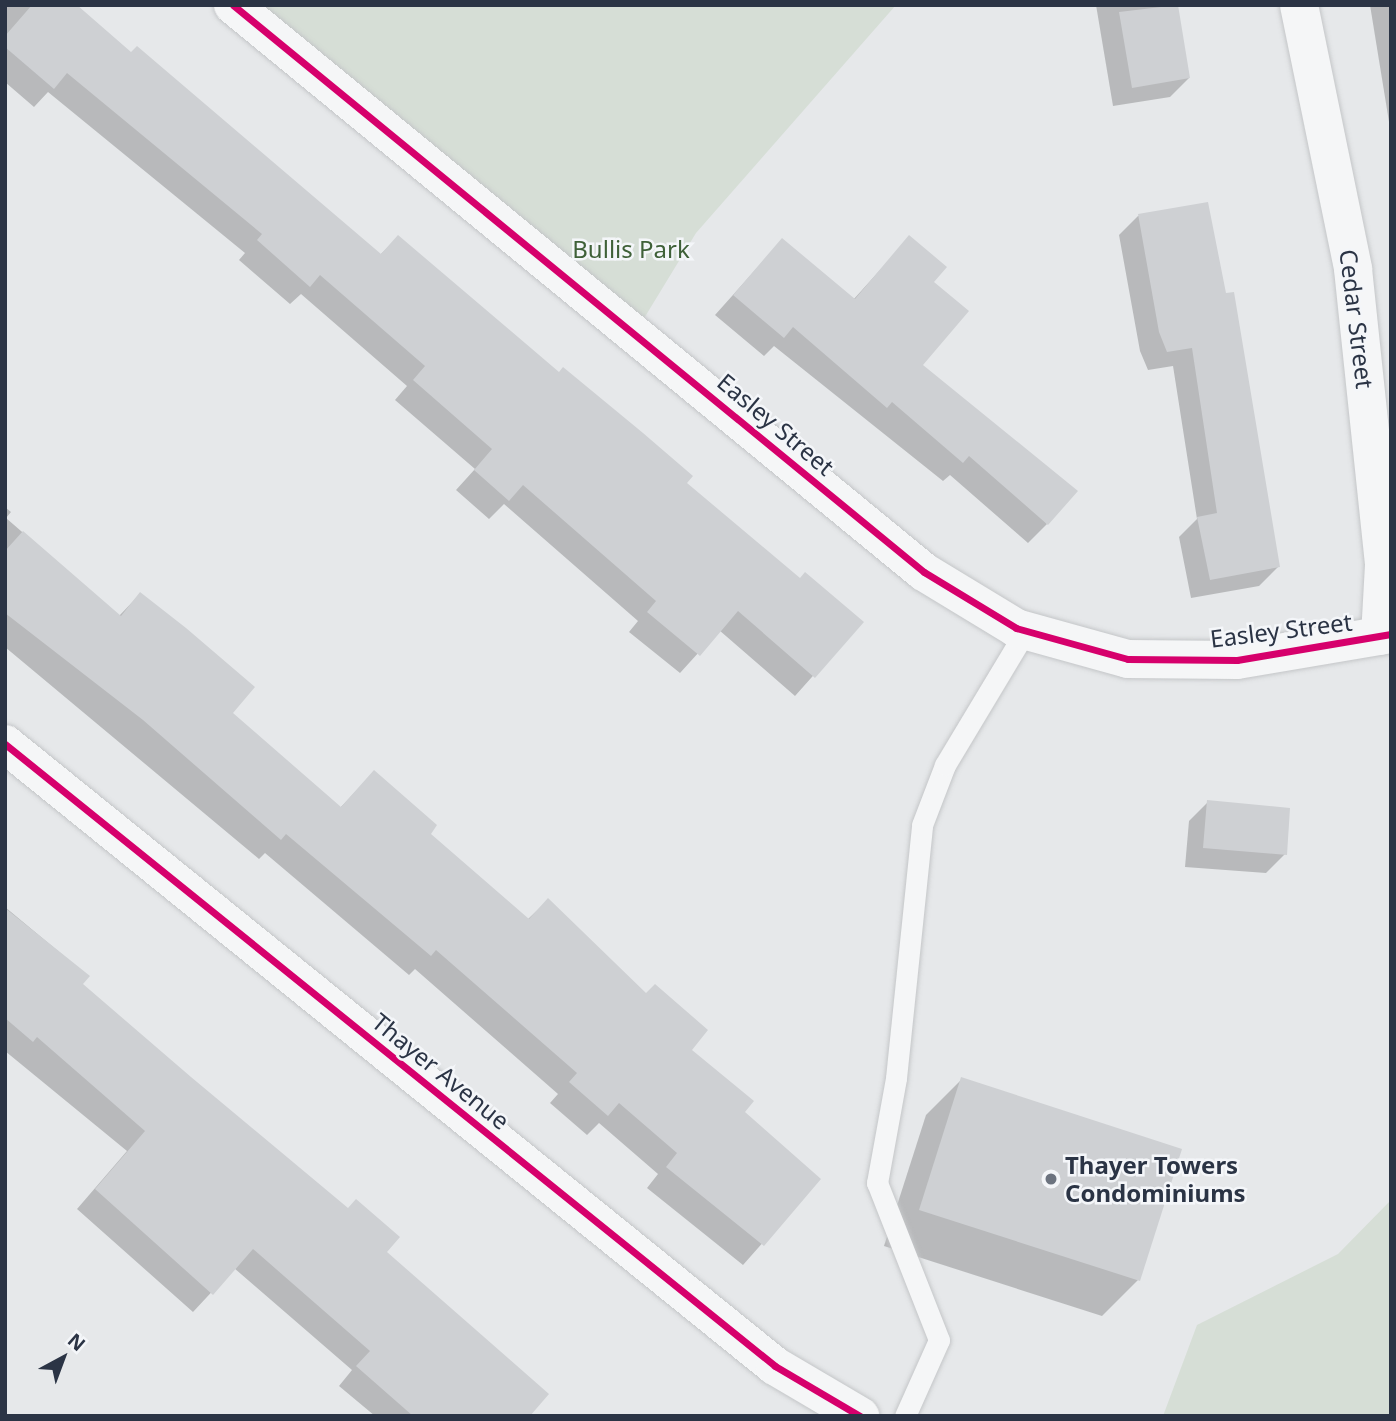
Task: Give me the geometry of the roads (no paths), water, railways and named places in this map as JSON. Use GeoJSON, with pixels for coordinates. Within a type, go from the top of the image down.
{"type":"FeatureCollection","features":[{"type":"Feature","properties":{"kind":"street","name":"Easley Street"},"geometry":{"type":"LineString","coordinates":[[233,5],[924,572],[1026,630],[1128,659],[1237,660],[1385,635]]}},
{"type":"Feature","properties":{"kind":"street","name":"Cedar Street"},"geometry":{"type":"LineString","coordinates":[[1299,5],[1353,269],[1384,565],[1385,635]]}},
{"type":"Feature","properties":{"kind":"street","name":"Thayer Avenue"},"geometry":{"type":"LineString","coordinates":[[5,744],[775,1366],[860,1416]]}},
{"type":"Feature","properties":{"kind":"lane"},"geometry":{"type":"LineString","coordinates":[[905,1416],[939,1340],[877,1183],[896,1078],[922,825],[945,765],[1026,630]]}},
{"type":"Feature","properties":{"kind":"place","name":"Thayer Towers Condominiums"},"geometry":{"type":"Point","coordinates":[1051,1179]}},
{"type":"Feature","properties":{"kind":"park label","name":"Bullis Park"},"geometry":{"type":"Point","coordinates":[631,249]}}]}
